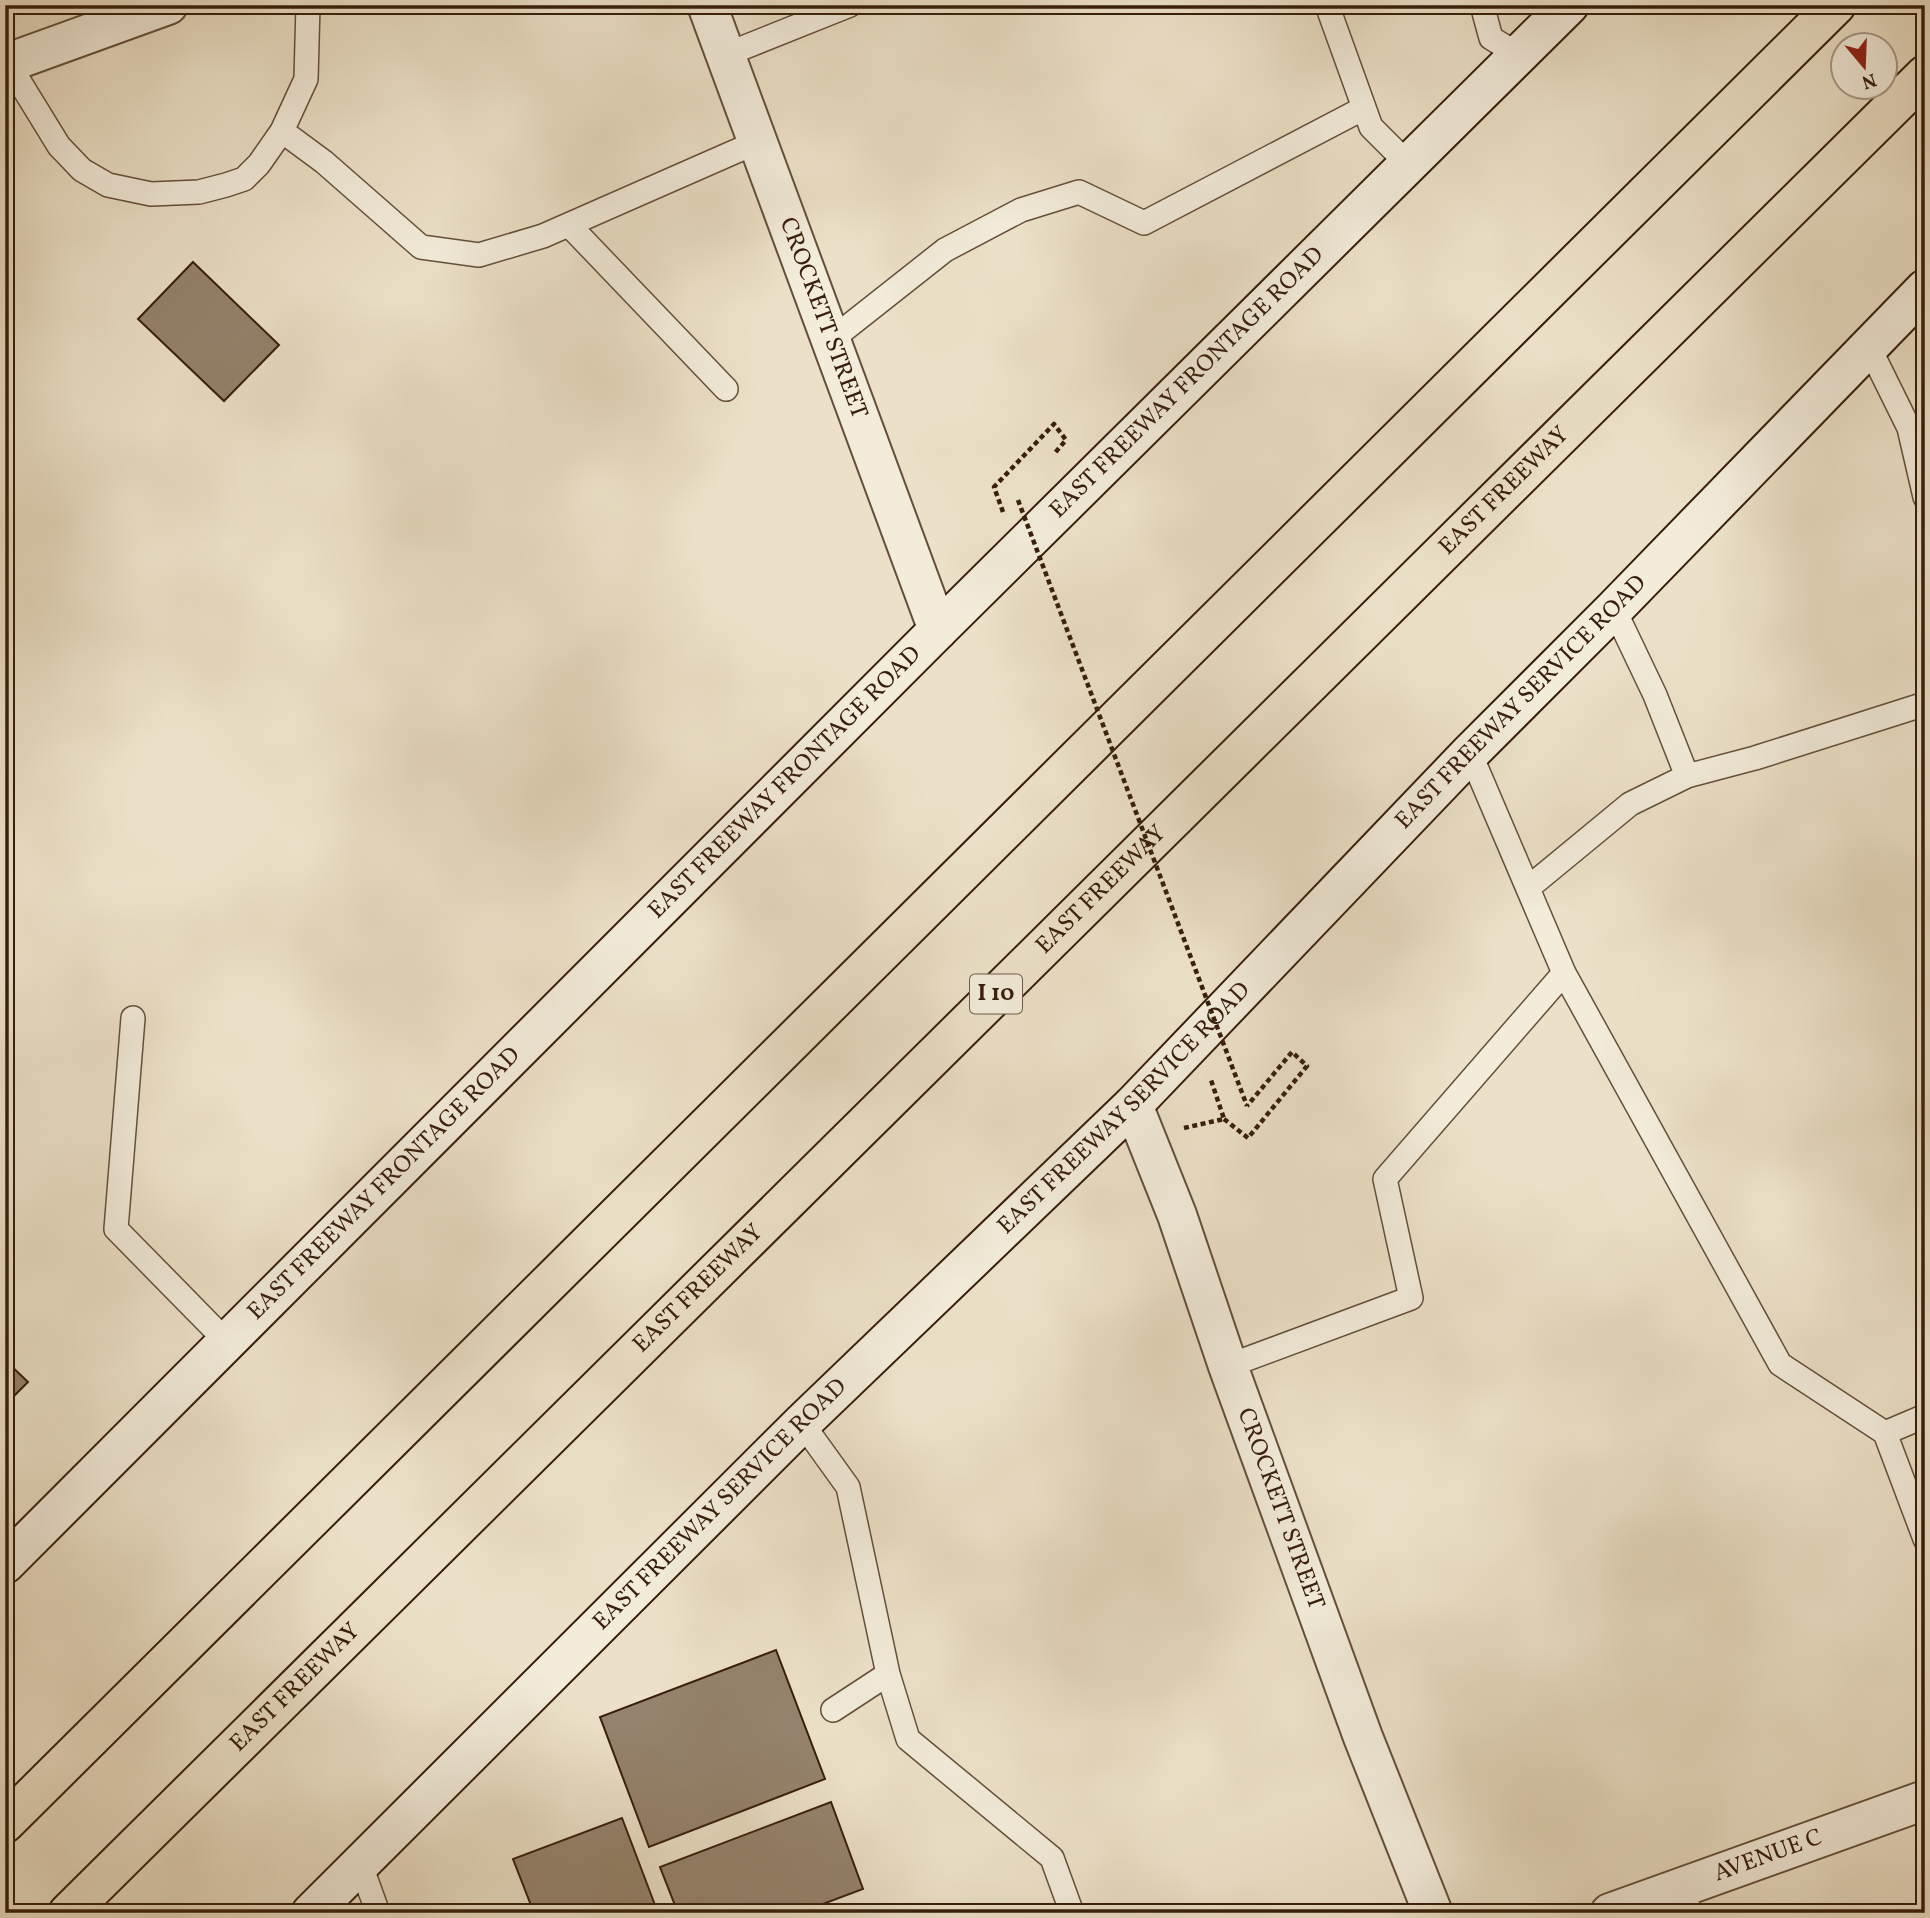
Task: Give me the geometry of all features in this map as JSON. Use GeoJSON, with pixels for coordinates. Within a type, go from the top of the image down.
{"type":"FeatureCollection","features":[{"type":"Feature","properties":{"kind":"highway"},"geometry":{"type":"LineString","coordinates":[[5,1823],[1836,5]]}},
{"type":"Feature","properties":{"kind":"highway","name":"EAST FREEWAY"},"geometry":{"type":"LineString","coordinates":[[68,1913],[1925,75]]}},
{"type":"Feature","properties":{"kind":"main road"},"geometry":{"type":"LineString","coordinates":[[7,63],[168,5]]}},
{"type":"Feature","properties":{"kind":"main road","name":"CROCKETT STREET"},"geometry":{"type":"LineString","coordinates":[[707,5],[938,631]]}},
{"type":"Feature","properties":{"kind":"main road","name":"EAST FREEWAY FRONTAGE ROAD"},"geometry":{"type":"LineString","coordinates":[[5,1564],[938,631],[1569,5]]}},
{"type":"Feature","properties":{"kind":"main road","name":"EAST FREEWAY SERVICE ROAD"},"geometry":{"type":"LineString","coordinates":[[311,1913],[802,1423],[1139,1121],[1198,1038],[1470,753],[1925,289]]}},
{"type":"Feature","properties":{"kind":"main road","name":"CROCKETT STREET"},"geometry":{"type":"LineString","coordinates":[[1139,1121],[1177,1215],[1228,1366],[1363,1737],[1433,1913]]}},
{"type":"Feature","properties":{"kind":"main road","name":"AVENUE C"},"geometry":{"type":"LineString","coordinates":[[1610,1913],[1686,1900],[1925,1800]]}},
{"type":"Feature","properties":{"kind":"lane"},"geometry":{"type":"LineString","coordinates":[[7,63],[60,146],[82,170],[108,185],[152,194],[199,192],[244,179],[265,156],[282,131],[306,79],[308,5]]}},
{"type":"Feature","properties":{"kind":"lane"},"geometry":{"type":"LineString","coordinates":[[725,55],[850,5]]}},
{"type":"Feature","properties":{"kind":"lane"},"geometry":{"type":"LineString","coordinates":[[1327,5],[1371,127],[1409,165]]}},
{"type":"Feature","properties":{"kind":"lane"},"geometry":{"type":"LineString","coordinates":[[1482,5],[1491,38],[1519,55]]}},
{"type":"Feature","properties":{"kind":"lane"},"geometry":{"type":"LineString","coordinates":[[831,340],[945,250],[1021,210],[1079,192],[1144,223],[1364,108]]}},
{"type":"Feature","properties":{"kind":"lane"},"geometry":{"type":"LineString","coordinates":[[282,131],[324,162],[421,247],[479,255],[543,236],[757,142]]}},
{"type":"Feature","properties":{"kind":"lane"},"geometry":{"type":"LineString","coordinates":[[569,225],[726,389]]}},
{"type":"Feature","properties":{"kind":"lane"},"geometry":{"type":"LineString","coordinates":[[1869,347],[1909,428],[1925,497]]}},
{"type":"Feature","properties":{"kind":"lane"},"geometry":{"type":"LineString","coordinates":[[1614,609],[1655,695],[1687,776]]}},
{"type":"Feature","properties":{"kind":"lane"},"geometry":{"type":"LineString","coordinates":[[1528,888],[1630,804],[1687,776],[1755,758],[1925,704]]}},
{"type":"Feature","properties":{"kind":"lane"},"geometry":{"type":"LineString","coordinates":[[1470,753],[1564,973],[1780,1364],[1885,1433],[1925,1539]]}},
{"type":"Feature","properties":{"kind":"lane"},"geometry":{"type":"LineString","coordinates":[[1228,1366],[1411,1298],[1385,1178],[1564,973]]}},
{"type":"Feature","properties":{"kind":"lane"},"geometry":{"type":"LineString","coordinates":[[133,1018],[116,1229],[227,1342]]}},
{"type":"Feature","properties":{"kind":"lane"},"geometry":{"type":"LineString","coordinates":[[1885,1433],[1925,1416]]}},
{"type":"Feature","properties":{"kind":"lane"},"geometry":{"type":"LineString","coordinates":[[802,1423],[848,1488],[888,1674],[908,1740],[1052,1857],[1072,1913]]}},
{"type":"Feature","properties":{"kind":"lane"},"geometry":{"type":"LineString","coordinates":[[833,1710],[888,1674]]}},
{"type":"Feature","properties":{"kind":"lane"},"geometry":{"type":"LineString","coordinates":[[360,1863],[378,1913]]}},
{"type":"Feature","properties":{"kind":"path"},"geometry":{"type":"LineString","coordinates":[[994,487],[1054,424],[1066,440],[1050,460]]}},
{"type":"Feature","properties":{"kind":"path"},"geometry":{"type":"LineString","coordinates":[[1026,490],[1018,499],[1247,1106],[1292,1052],[1307,1066],[1248,1138],[1224,1119],[1198,1038]]}},
{"type":"Feature","properties":{"kind":"path"},"geometry":{"type":"LineString","coordinates":[[1139,1121],[1224,1119]]}},
{"type":"Feature","properties":{"kind":"building"},"geometry":{"type":"Polygon","coordinates":[[[193,262],[279,345],[224,401],[138,319],[193,262]]]}},
{"type":"Feature","properties":{"kind":"building"},"geometry":{"type":"Polygon","coordinates":[[[5,1360],[28,1382],[5,1405],[5,1360]]]}},
{"type":"Feature","properties":{"kind":"building"},"geometry":{"type":"Polygon","coordinates":[[[776,1650],[825,1779],[649,1847],[600,1717],[776,1650]]]}},
{"type":"Feature","properties":{"kind":"building"},"geometry":{"type":"Polygon","coordinates":[[[831,1802],[863,1889],[799,1913],[678,1913],[660,1867],[831,1802]]]}},
{"type":"Feature","properties":{"kind":"building"},"geometry":{"type":"Polygon","coordinates":[[[622,1818],[658,1913],[534,1913],[513,1859],[622,1818]]]}}]}
